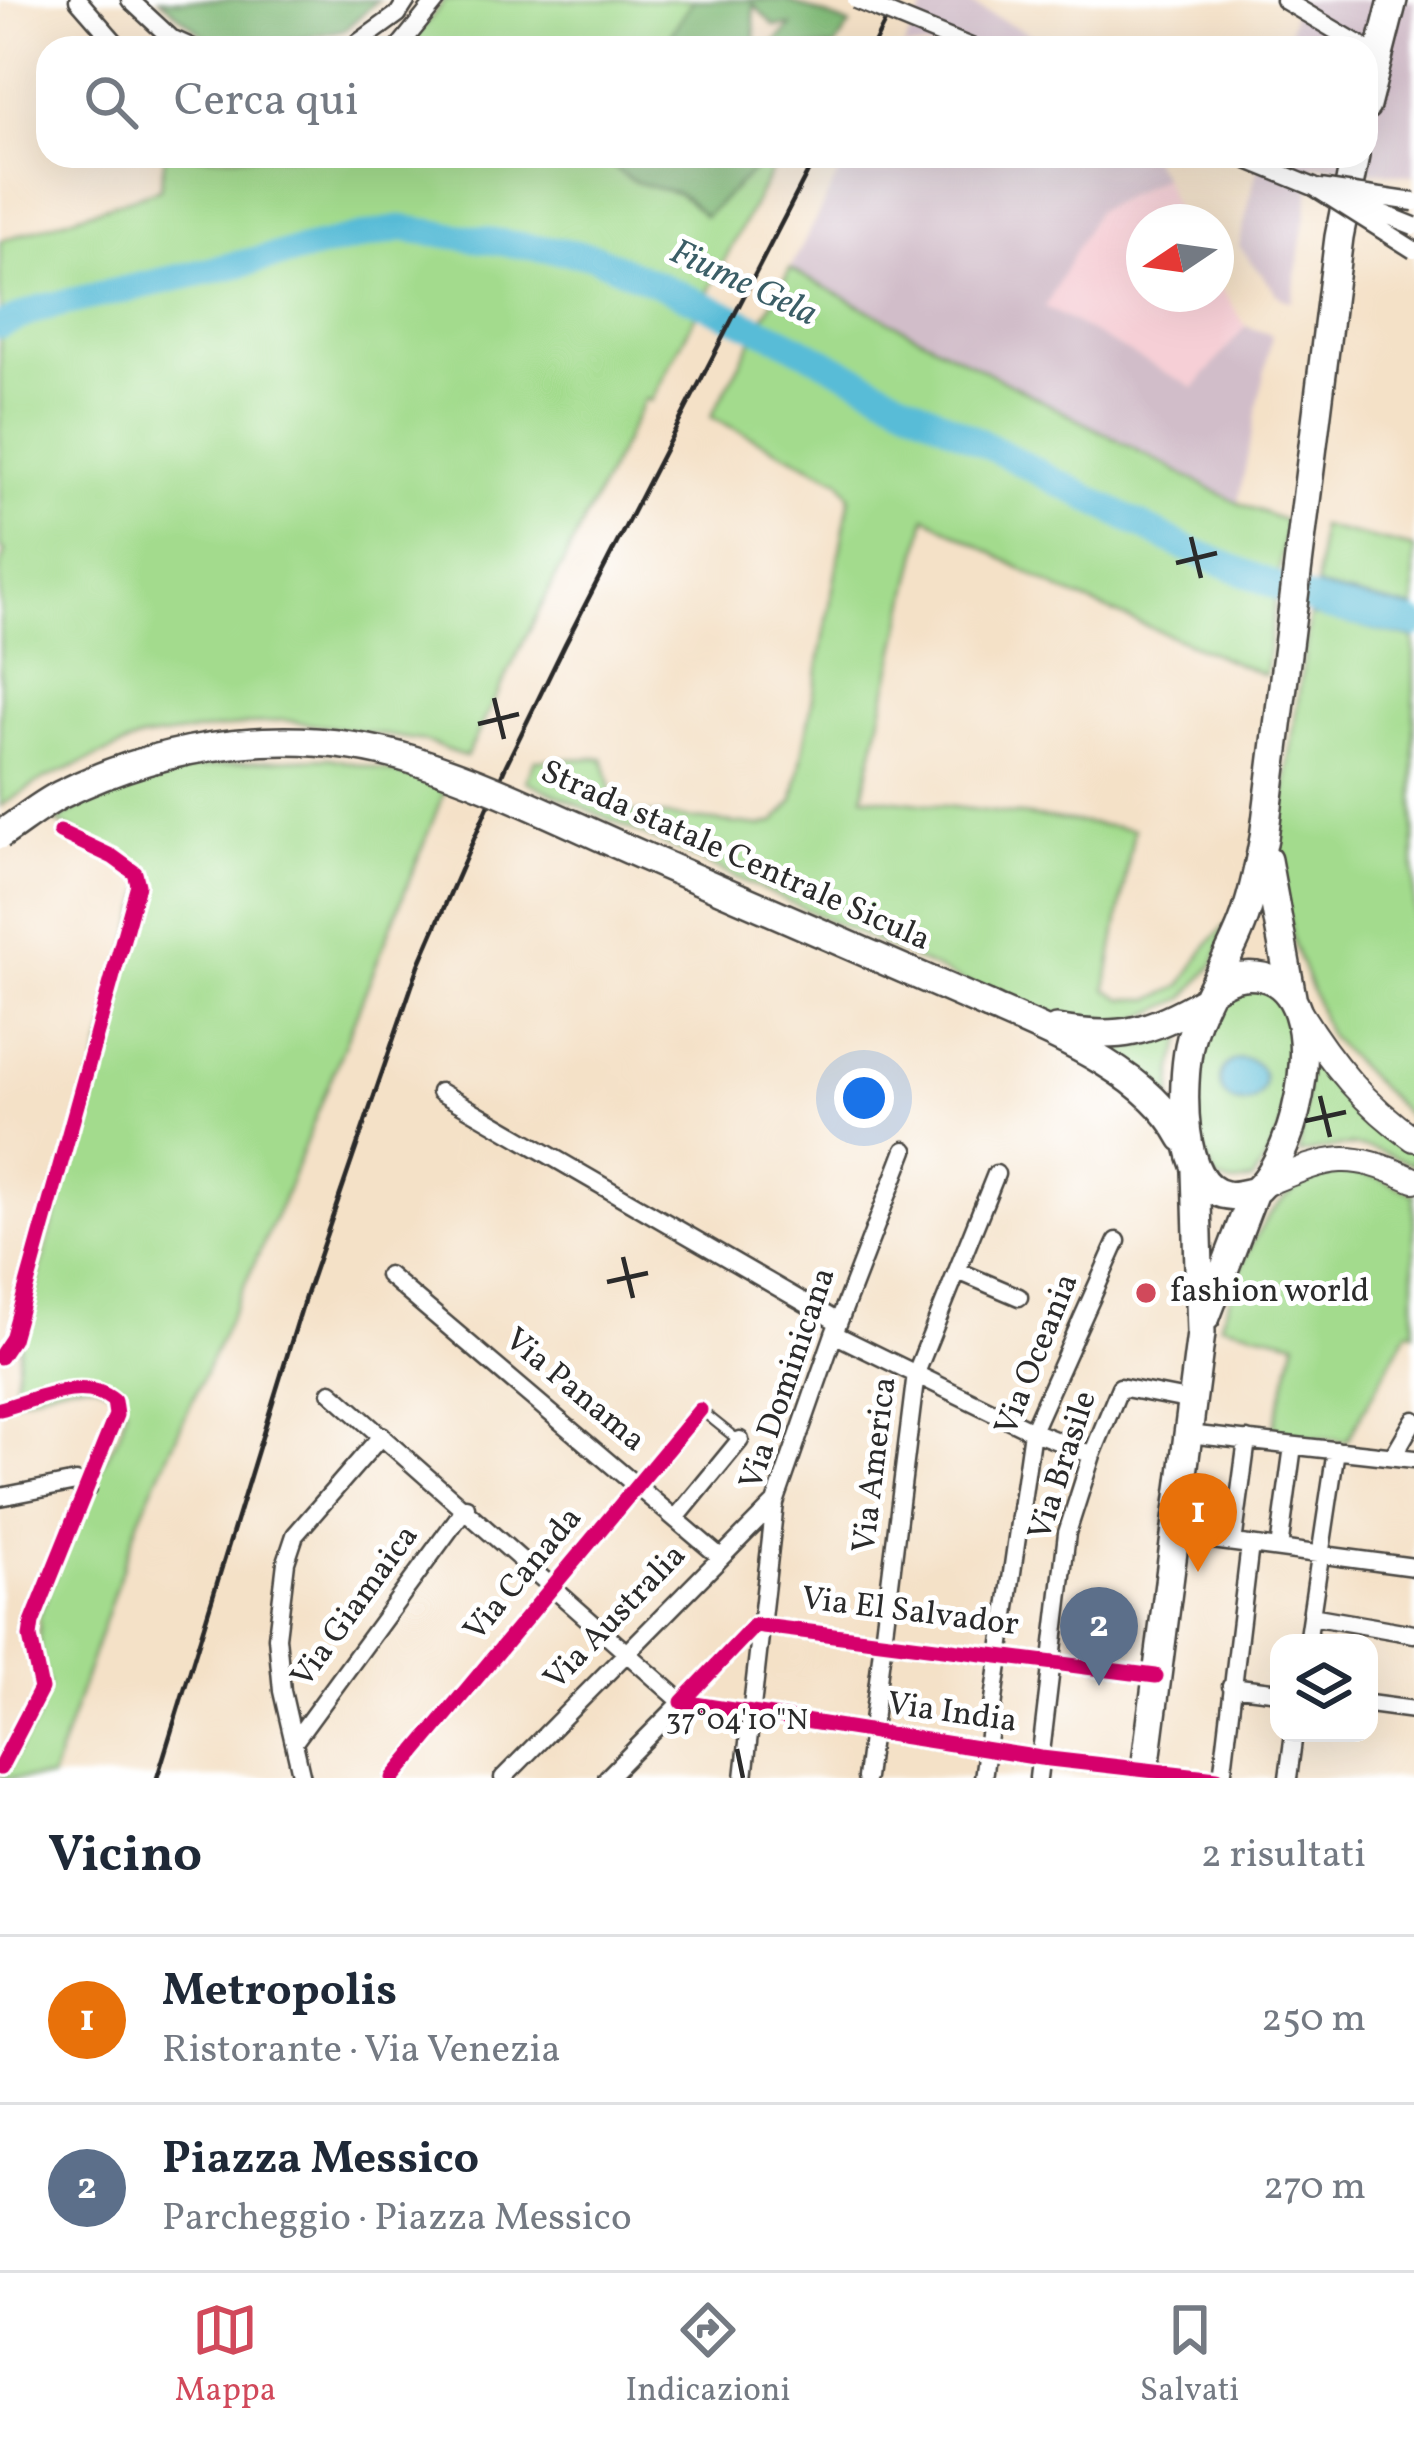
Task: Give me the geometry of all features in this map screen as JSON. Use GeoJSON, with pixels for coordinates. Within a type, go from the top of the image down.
{"type":"FeatureCollection","features":[{"type":"Feature","properties":{"kind":"main road"},"geometry":{"type":"LineString","coordinates":[[1378,52],[1393,0]]}},
{"type":"Feature","properties":{"kind":"main road"},"geometry":{"type":"LineString","coordinates":[[1144,1773],[1201,1333],[1193,1161],[1185,1123],[1189,1046],[1248,910],[1264,838],[1339,237],[1353,168]]}},
{"type":"Feature","properties":{"kind":"main road","name":"Strada statale Centrale Sicula"},"geometry":{"type":"LineString","coordinates":[[0,835],[56,797],[120,768],[188,751],[263,742],[358,746],[459,776],[1031,1024],[1143,1088],[1174,1120],[1193,1161]]}},
{"type":"Feature","properties":{"kind":"main road"},"geometry":{"type":"LineString","coordinates":[[1201,1333],[1259,1188],[1279,1165],[1299,1104],[1302,1070],[1295,1003],[1264,838]]}},
{"type":"Feature","properties":{"kind":"main road","name":"Strada statale Centrale Sicula"},"geometry":{"type":"LineString","coordinates":[[1031,1024],[1092,1035],[1128,1034],[1160,1025],[1235,977],[1251,975],[1283,985],[1295,1003]]}},
{"type":"Feature","properties":{"kind":"main road"},"geometry":{"type":"LineString","coordinates":[[1193,1161],[1213,1190],[1228,1196],[1259,1188]]}},
{"type":"Feature","properties":{"kind":"street"},"geometry":{"type":"LineString","coordinates":[[78,0],[110,36]]}},
{"type":"Feature","properties":{"kind":"street"},"geometry":{"type":"LineString","coordinates":[[130,0],[169,36]]}},
{"type":"Feature","properties":{"kind":"street"},"geometry":{"type":"LineString","coordinates":[[368,36],[398,14],[407,0]]}},
{"type":"Feature","properties":{"kind":"street"},"geometry":{"type":"LineString","coordinates":[[408,36],[437,0]]}},
{"type":"Feature","properties":{"kind":"street"},"geometry":{"type":"LineString","coordinates":[[856,0],[944,36]]}},
{"type":"Feature","properties":{"kind":"street"},"geometry":{"type":"LineString","coordinates":[[1284,0],[1345,36]]}},
{"type":"Feature","properties":{"kind":"street"},"geometry":{"type":"LineString","coordinates":[[1267,168],[1414,226]]}},
{"type":"Feature","properties":{"kind":"street"},"geometry":{"type":"LineString","coordinates":[[1314,187],[1414,202]]}},
{"type":"Feature","properties":{"kind":"street"},"geometry":{"type":"LineString","coordinates":[[1314,187],[1414,250]]}},
{"type":"Feature","properties":{"kind":"street"},"geometry":{"type":"LineString","coordinates":[[0,1357],[12,1339],[138,885],[135,873],[113,857],[60,832]]}},
{"type":"Feature","properties":{"kind":"street"},"geometry":{"type":"LineString","coordinates":[[1295,1003],[1326,1055],[1353,1088],[1414,1138]]}},
{"type":"Feature","properties":{"kind":"street"},"geometry":{"type":"LineString","coordinates":[[440,1092],[916,1373],[1092,1455]]}},
{"type":"Feature","properties":{"kind":"street","name":"Via Dominicana"},"geometry":{"type":"LineString","coordinates":[[744,1778],[775,1503],[905,1150]]}},
{"type":"Feature","properties":{"kind":"street"},"geometry":{"type":"LineString","coordinates":[[1259,1188],[1318,1161],[1347,1158],[1378,1163],[1414,1180]]}},
{"type":"Feature","properties":{"kind":"street","name":"Via America"},"geometry":{"type":"LineString","coordinates":[[866,1778],[916,1373],[996,1174]]}},
{"type":"Feature","properties":{"kind":"street","name":"Via Oceania"},"geometry":{"type":"LineString","coordinates":[[983,1778],[1032,1431],[1117,1241]]}},
{"type":"Feature","properties":{"kind":"street"},"geometry":{"type":"LineString","coordinates":[[958,1270],[1019,1297]]}},
{"type":"Feature","properties":{"kind":"street","name":"Via Panama"},"geometry":{"type":"LineString","coordinates":[[388,1275],[719,1556]]}},
{"type":"Feature","properties":{"kind":"street","name":"Via Brasile"},"geometry":{"type":"LineString","coordinates":[[1038,1778],[1067,1533],[1092,1455],[1120,1387],[1192,1401]]}},
{"type":"Feature","properties":{"kind":"street"},"geometry":{"type":"LineString","coordinates":[[0,1409],[82,1388],[103,1391],[114,1401],[116,1414],[32,1623],[30,1637],[41,1689],[3,1757]]}},
{"type":"Feature","properties":{"kind":"street"},"geometry":{"type":"LineString","coordinates":[[331,1392],[682,1702]]}},
{"type":"Feature","properties":{"kind":"street","name":"Via Canada"},"geometry":{"type":"LineString","coordinates":[[393,1778],[700,1410]]}},
{"type":"Feature","properties":{"kind":"street"},"geometry":{"type":"LineString","coordinates":[[1393,1456],[1414,1420]]}},
{"type":"Feature","properties":{"kind":"street"},"geometry":{"type":"LineString","coordinates":[[1187,1434],[1414,1459]]}},
{"type":"Feature","properties":{"kind":"street"},"geometry":{"type":"LineString","coordinates":[[302,1778],[282,1691],[277,1637],[286,1562],[296,1535],[382,1435]]}},
{"type":"Feature","properties":{"kind":"street"},"geometry":{"type":"LineString","coordinates":[[1220,1778],[1232,1686],[1247,1440]]}},
{"type":"Feature","properties":{"kind":"street"},"geometry":{"type":"LineString","coordinates":[[676,1518],[740,1441]]}},
{"type":"Feature","properties":{"kind":"street"},"geometry":{"type":"LineString","coordinates":[[1279,1549],[1293,1446]]}},
{"type":"Feature","properties":{"kind":"street"},"geometry":{"type":"LineString","coordinates":[[1309,1634],[1336,1450]]}},
{"type":"Feature","properties":{"kind":"street"},"geometry":{"type":"LineString","coordinates":[[0,1497],[76,1482],[88,1489]]}},
{"type":"Feature","properties":{"kind":"street","name":"Via Australia"},"geometry":{"type":"LineString","coordinates":[[503,1778],[775,1503]]}},
{"type":"Feature","properties":{"kind":"street","name":"Via Giamaica"},"geometry":{"type":"LineString","coordinates":[[294,1742],[466,1507]]}},
{"type":"Feature","properties":{"kind":"street"},"geometry":{"type":"LineString","coordinates":[[1175,1535],[1414,1567]]}},
{"type":"Feature","properties":{"kind":"street"},"geometry":{"type":"LineString","coordinates":[[1312,1616],[1414,1634]]}},
{"type":"Feature","properties":{"kind":"street"},"geometry":{"type":"LineString","coordinates":[[607,1778],[754,1624],[761,1625]]}},
{"type":"Feature","properties":{"kind":"street","name":"Via El Salvador"},"geometry":{"type":"LineString","coordinates":[[761,1625],[1156,1676]]}},
{"type":"Feature","properties":{"kind":"street"},"geometry":{"type":"LineString","coordinates":[[1232,1686],[1270,1691]]}},
{"type":"Feature","properties":{"kind":"street","name":"Via India"},"geometry":{"type":"LineString","coordinates":[[682,1702],[1144,1773],[1220,1778]]}},
{"type":"Feature","properties":{"kind":"street"},"geometry":{"type":"LineString","coordinates":[[1378,1705],[1414,1710]]}},
{"type":"Feature","properties":{"kind":"street"},"geometry":{"type":"LineString","coordinates":[[1288,1778],[1293,1742]]}},
{"type":"Feature","properties":{"kind":"lane"},"geometry":{"type":"LineString","coordinates":[[700,1410],[740,1441]]}},
{"type":"Feature","properties":{"kind":"shaded area"},"geometry":{"type":"Polygon","coordinates":[[[928,0],[962,0],[1034,36],[909,36],[928,0]]]}},
{"type":"Feature","properties":{"kind":"shaded area"},"geometry":{"type":"Polygon","coordinates":[[[1296,0],[1414,0],[1414,176],[1347,168],[1378,168],[1378,36],[1288,36],[1296,0]]]}},
{"type":"Feature","properties":{"kind":"shaded area"},"geometry":{"type":"Polygon","coordinates":[[[842,168],[1157,168],[1163,177],[1096,211],[1045,307],[1194,388],[1246,326],[1272,335],[1238,503],[790,269],[842,168]]]}},
{"type":"Feature","properties":{"kind":"shaded area"},"geometry":{"type":"Polygon","coordinates":[[[1257,168],[1313,168],[1292,302],[1281,298],[1239,246],[1257,168]]]}},
{"type":"Feature","properties":{"kind":"shaded area"},"geometry":{"type":"Polygon","coordinates":[[[1163,177],[1173,204],[1126,204],[1126,312],[1234,312],[1234,308],[1246,326],[1194,388],[1044,307],[1096,211],[1163,177]]]}},
{"type":"Feature","properties":{"kind":"green space"},"geometry":{"type":"Polygon","coordinates":[[[160,0],[378,0],[345,29],[314,36],[205,36],[160,0]]]}},
{"type":"Feature","properties":{"kind":"green space"},"geometry":{"type":"Polygon","coordinates":[[[445,0],[693,0],[670,36],[416,36],[445,0]]]}},
{"type":"Feature","properties":{"kind":"green space"},"geometry":{"type":"Polygon","coordinates":[[[693,0],[786,0],[850,25],[842,36],[781,36],[791,26],[774,26],[753,4],[755,36],[670,36],[693,0]]]}},
{"type":"Feature","properties":{"kind":"green space"},"geometry":{"type":"Polygon","coordinates":[[[163,168],[615,168],[627,178],[677,194],[705,216],[756,168],[773,168],[651,401],[645,399],[466,757],[424,741],[283,720],[140,739],[46,778],[0,806],[0,568],[5,551],[0,548],[0,241],[160,189],[163,168]]]}},
{"type":"Feature","properties":{"kind":"green space"},"geometry":{"type":"Polygon","coordinates":[[[615,168],[756,168],[705,216],[678,194],[627,178],[615,168]]]}},
{"type":"Feature","properties":{"kind":"green space"},"geometry":{"type":"Polygon","coordinates":[[[790,269],[1238,503],[1286,521],[1265,675],[1064,592],[926,517],[863,796],[1134,829],[1106,989],[1123,999],[1152,999],[1181,986],[1229,922],[1215,963],[1185,998],[1136,1020],[1105,1027],[1057,1018],[971,985],[526,781],[535,760],[603,758],[617,811],[760,826],[775,822],[794,800],[850,496],[840,480],[711,417],[790,269]]]}},
{"type":"Feature","properties":{"kind":"green space"},"geometry":{"type":"Polygon","coordinates":[[[1320,526],[1414,548],[1414,609],[1317,587],[1320,526]]]}},
{"type":"Feature","properties":{"kind":"green space"},"geometry":{"type":"Polygon","coordinates":[[[1310,615],[1414,638],[1414,1122],[1329,1036],[1293,942],[1276,853],[1310,615]]]}},
{"type":"Feature","properties":{"kind":"green space"},"geometry":{"type":"Polygon","coordinates":[[[330,758],[427,780],[445,790],[283,1200],[139,1519],[51,1778],[1,1778],[36,1720],[48,1686],[39,1649],[39,1615],[88,1489],[120,1433],[126,1407],[103,1386],[89,1383],[13,1400],[21,1340],[149,871],[56,822],[87,803],[153,778],[223,764],[330,758]]]}},
{"type":"Feature","properties":{"kind":"green space"},"geometry":{"type":"Polygon","coordinates":[[[1253,984],[1283,1006],[1290,1038],[1289,1077],[1273,1147],[1253,1180],[1232,1184],[1216,1179],[1195,1132],[1200,1050],[1216,1006],[1232,989],[1253,984]]]}},
{"type":"Feature","properties":{"kind":"green space"},"geometry":{"type":"Polygon","coordinates":[[[1187,1025],[1174,1065],[1171,1100],[1114,1050],[1148,1045],[1187,1025]]]}},
{"type":"Feature","properties":{"kind":"green space"},"geometry":{"type":"Polygon","coordinates":[[[1310,1054],[1347,1101],[1414,1153],[1414,1165],[1358,1147],[1299,1154],[1310,1054]]]}},
{"type":"Feature","properties":{"kind":"green space"},"geometry":{"type":"Polygon","coordinates":[[[1348,1172],[1378,1178],[1414,1194],[1414,1332],[1408,1330],[1347,1441],[1272,1434],[1296,1341],[1220,1324],[1250,1248],[1277,1206],[1319,1178],[1348,1172]]]}},
{"type":"Feature","properties":{"kind":"water"},"geometry":{"type":"Polygon","coordinates":[[[1317,587],[1414,609],[1414,638],[1310,615],[1317,587]]]}},
{"type":"Feature","properties":{"kind":"water"},"geometry":{"type":"Polygon","coordinates":[[[1242,1059],[1257,1066],[1264,1081],[1257,1096],[1242,1103],[1227,1096],[1220,1081],[1227,1066],[1242,1059]]]}},
{"type":"Feature","properties":{"kind":"waterway","name":"Fiume Gela"},"geometry":{"type":"LineString","coordinates":[[0,325],[41,308],[401,228],[593,256],[778,337],[1179,545],[1327,607],[1414,624]]}},
{"type":"Feature","properties":{"kind":"railway"},"geometry":{"type":"LineString","coordinates":[[878,36],[896,0]]}},
{"type":"Feature","properties":{"kind":"railway"},"geometry":{"type":"LineString","coordinates":[[157,1778],[306,1294],[419,965],[506,765],[565,644],[810,168]]}},
{"type":"Feature","properties":{"kind":"cycle path"},"geometry":{"type":"LineString","coordinates":[[0,1357],[12,1339],[138,885],[135,873],[113,857],[60,832]]}},
{"type":"Feature","properties":{"kind":"cycle path"},"geometry":{"type":"LineString","coordinates":[[0,1409],[59,1392],[88,1390],[114,1401],[116,1415],[32,1623],[30,1637],[41,1689],[0,1768]]}},
{"type":"Feature","properties":{"kind":"cycle path"},"geometry":{"type":"LineString","coordinates":[[393,1778],[700,1410]]}},
{"type":"Feature","properties":{"kind":"cycle path"},"geometry":{"type":"LineString","coordinates":[[1156,1676],[755,1625],[682,1702],[1041,1758],[1217,1778]]}},
{"type":"Feature","properties":{"kind":"place","name":"fashion world"},"geometry":{"type":"Point","coordinates":[1146,1293]}},
{"type":"Feature","properties":{"kind":"place","name":"Metropolis"},"geometry":{"type":"Point","coordinates":[1198,1572]}},
{"type":"Feature","properties":{"kind":"place","name":"Piazza Messico"},"geometry":{"type":"Point","coordinates":[1099,1686]}}]}
